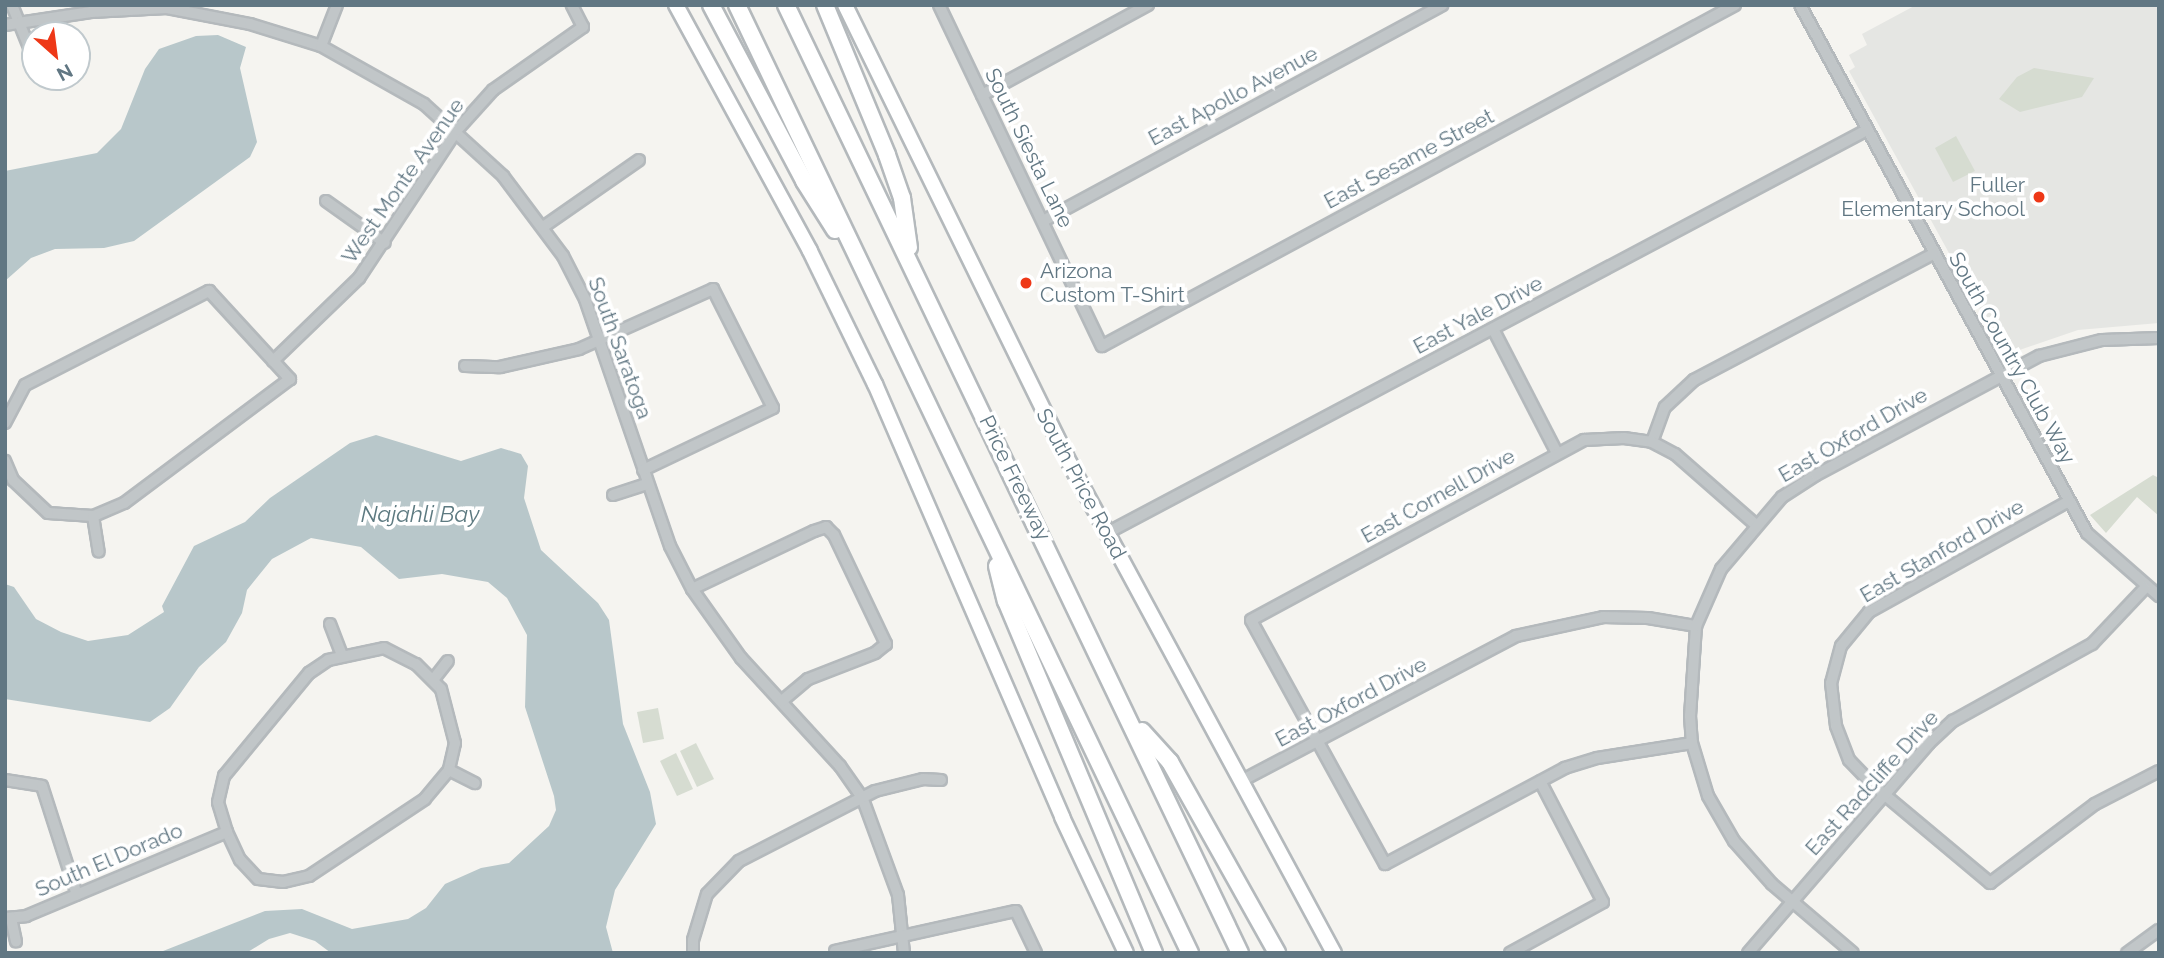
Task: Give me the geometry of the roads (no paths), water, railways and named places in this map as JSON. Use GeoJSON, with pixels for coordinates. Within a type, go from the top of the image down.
{"type":"FeatureCollection","features":[{"type":"Feature","properties":{"kind":"highway"},"geometry":{"type":"LineString","coordinates":[[711,5],[804,181],[871,286]]}},
{"type":"Feature","properties":{"kind":"highway"},"geometry":{"type":"LineString","coordinates":[[737,5],[1190,953]]}},
{"type":"Feature","properties":{"kind":"highway","name":"Price Freeway"},"geometry":{"type":"LineString","coordinates":[[786,5],[1130,717],[1240,953]]}},
{"type":"Feature","properties":{"kind":"highway"},"geometry":{"type":"LineString","coordinates":[[825,5],[902,198],[911,261]]}},
{"type":"Feature","properties":{"kind":"highway"},"geometry":{"type":"LineString","coordinates":[[987,530],[1006,601],[1154,953]]}},
{"type":"Feature","properties":{"kind":"highway"},"geometry":{"type":"LineString","coordinates":[[1130,717],[1170,762],[1277,953]]}},
{"type":"Feature","properties":{"kind":"main road"},"geometry":{"type":"LineString","coordinates":[[676,5],[810,251],[875,384],[1062,817],[1126,953]]}},
{"type":"Feature","properties":{"kind":"main road","name":"South Price Road"},"geometry":{"type":"LineString","coordinates":[[845,5],[1016,359],[1334,953]]}},
{"type":"Feature","properties":{"kind":"street"},"geometry":{"type":"LineString","coordinates":[[12,5],[21,28]]}},
{"type":"Feature","properties":{"kind":"street"},"geometry":{"type":"LineString","coordinates":[[321,46],[337,5]]}},
{"type":"Feature","properties":{"kind":"street","name":"West Monte Avenue"},"geometry":{"type":"LineString","coordinates":[[273,361],[359,278],[385,243],[457,130],[503,82],[583,27],[572,5]]}},
{"type":"Feature","properties":{"kind":"street","name":"South Siesta Lane"},"geometry":{"type":"LineString","coordinates":[[939,5],[1102,346]]}},
{"type":"Feature","properties":{"kind":"street"},"geometry":{"type":"LineString","coordinates":[[982,95],[1148,5]]}},
{"type":"Feature","properties":{"kind":"street","name":"East Apollo Avenue"},"geometry":{"type":"LineString","coordinates":[[1043,221],[1442,5]]}},
{"type":"Feature","properties":{"kind":"street","name":"East Sesame Street"},"geometry":{"type":"LineString","coordinates":[[1102,346],[1735,5]]}},
{"type":"Feature","properties":{"kind":"street","name":"South Country Club Way"},"geometry":{"type":"LineString","coordinates":[[1800,5],[1998,376],[2087,533],[2144,588],[2159,596]]}},
{"type":"Feature","properties":{"kind":"street","name":"South Saratoga"},"geometry":{"type":"LineString","coordinates":[[5,25],[18,21],[167,7],[250,24],[321,46],[424,104],[457,130],[503,176],[543,227],[573,274],[600,340],[670,546],[692,589],[741,658],[782,701],[862,797],[886,853],[904,938],[904,953]]}},
{"type":"Feature","properties":{"kind":"street","name":"East Yale Drive"},"geometry":{"type":"LineString","coordinates":[[1107,533],[1867,130]]}},
{"type":"Feature","properties":{"kind":"street"},"geometry":{"type":"LineString","coordinates":[[543,227],[639,160]]}},
{"type":"Feature","properties":{"kind":"street"},"geometry":{"type":"LineString","coordinates":[[326,201],[385,243]]}},
{"type":"Feature","properties":{"kind":"street"},"geometry":{"type":"LineString","coordinates":[[1652,442],[1665,407],[1694,380],[1933,254]]}},
{"type":"Feature","properties":{"kind":"street"},"geometry":{"type":"LineString","coordinates":[[465,366],[500,367],[600,340],[713,289],[773,408],[642,470]]}},
{"type":"Feature","properties":{"kind":"street"},"geometry":{"type":"LineString","coordinates":[[5,423],[25,385],[209,291],[290,379],[124,503],[93,516],[48,513],[13,480],[5,461]]}},
{"type":"Feature","properties":{"kind":"street"},"geometry":{"type":"LineString","coordinates":[[1493,329],[1558,453]]}},
{"type":"Feature","properties":{"kind":"street","name":"East Oxford Drive"},"geometry":{"type":"LineString","coordinates":[[1241,781],[1516,636],[1603,617],[1648,618],[1696,626],[1721,569],[1782,497],[1816,475],[1998,376],[2075,344],[2159,338]]}},
{"type":"Feature","properties":{"kind":"street"},"geometry":{"type":"LineString","coordinates":[[5,393],[16,400]]}},
{"type":"Feature","properties":{"kind":"street","name":"East Cornell Drive"},"geometry":{"type":"LineString","coordinates":[[1317,743],[1251,620],[1584,440],[1625,438],[1652,442],[1675,454],[1756,525]]}},
{"type":"Feature","properties":{"kind":"street"},"geometry":{"type":"LineString","coordinates":[[613,495],[647,484]]}},
{"type":"Feature","properties":{"kind":"street","name":"East Stanford Drive"},"geometry":{"type":"LineString","coordinates":[[2069,501],[1868,612],[1841,646],[1831,683],[1836,726],[1850,760],[1883,794],[1990,883],[2095,804],[2159,771]]}},
{"type":"Feature","properties":{"kind":"street"},"geometry":{"type":"LineString","coordinates":[[93,516],[99,552]]}},
{"type":"Feature","properties":{"kind":"street"},"geometry":{"type":"LineString","coordinates":[[692,589],[826,527],[886,644],[874,653],[808,679],[782,701]]}},
{"type":"Feature","properties":{"kind":"street","name":"East Radcliffe Drive"},"geometry":{"type":"LineString","coordinates":[[1748,953],[1883,794],[1952,721],[2092,644],[2144,588]]}},
{"type":"Feature","properties":{"kind":"street"},"geometry":{"type":"LineString","coordinates":[[330,624],[342,656]]}},
{"type":"Feature","properties":{"kind":"street"},"geometry":{"type":"LineString","coordinates":[[1696,626],[1690,679],[1692,743],[1708,796],[1734,841],[1792,902],[1853,953]]}},
{"type":"Feature","properties":{"kind":"street"},"geometry":{"type":"LineString","coordinates":[[384,648],[416,664],[442,689],[455,743],[449,770],[425,799],[309,876],[283,882],[258,879],[240,860],[227,832],[218,802],[224,776],[309,673],[342,656],[384,648]]}},
{"type":"Feature","properties":{"kind":"street"},"geometry":{"type":"LineString","coordinates":[[433,680],[449,661]]}},
{"type":"Feature","properties":{"kind":"street"},"geometry":{"type":"LineString","coordinates":[[1317,743],[1385,864],[1540,781],[1597,758],[1692,743]]}},
{"type":"Feature","properties":{"kind":"street"},"geometry":{"type":"LineString","coordinates":[[449,770],[475,783]]}},
{"type":"Feature","properties":{"kind":"street"},"geometry":{"type":"LineString","coordinates":[[5,780],[42,786],[77,895]]}},
{"type":"Feature","properties":{"kind":"street"},"geometry":{"type":"LineString","coordinates":[[694,953],[693,940],[707,894],[738,861],[862,797],[906,783],[941,780]]}},
{"type":"Feature","properties":{"kind":"street"},"geometry":{"type":"LineString","coordinates":[[1510,953],[1603,902],[1540,781]]}},
{"type":"Feature","properties":{"kind":"street","name":"South El Dorado"},"geometry":{"type":"LineString","coordinates":[[8,918],[77,895],[227,832]]}},
{"type":"Feature","properties":{"kind":"street"},"geometry":{"type":"LineString","coordinates":[[835,951],[1016,912],[1036,953]]}},
{"type":"Feature","properties":{"kind":"street"},"geometry":{"type":"LineString","coordinates":[[8,918],[16,941]]}},
{"type":"Feature","properties":{"kind":"street"},"geometry":{"type":"LineString","coordinates":[[2127,953],[2159,930]]}},
{"type":"Feature","properties":{"kind":"water"},"geometry":{"type":"Polygon","coordinates":[[[218,35],[246,47],[240,68],[257,142],[250,157],[134,241],[104,248],[55,249],[31,258],[5,281],[5,171],[97,153],[121,129],[145,69],[159,49],[196,36],[218,35]]]}},
{"type":"Feature","properties":{"kind":"water","name":"Najahli Bay"},"geometry":{"type":"Polygon","coordinates":[[[376,435],[461,461],[501,448],[521,454],[528,466],[524,498],[541,550],[598,603],[609,620],[623,724],[650,792],[656,824],[615,890],[606,927],[613,953],[331,953],[315,941],[290,933],[269,939],[246,953],[158,953],[265,911],[302,909],[352,929],[408,919],[426,908],[445,884],[481,868],[509,863],[549,826],[556,810],[554,796],[525,707],[527,635],[507,598],[488,582],[442,574],[399,579],[361,547],[311,538],[272,559],[247,590],[242,613],[226,642],[199,667],[170,708],[150,722],[5,699],[5,584],[14,587],[36,619],[61,632],[88,641],[128,635],[164,612],[162,606],[194,546],[245,522],[270,498],[350,443],[376,435]]]}},
{"type":"Feature","properties":{"kind":"place","name":"Fuller Elementary School"},"geometry":{"type":"Point","coordinates":[2039,197]}},
{"type":"Feature","properties":{"kind":"place","name":"Arizona Custom T-Shirt"},"geometry":{"type":"Point","coordinates":[1026,283]}}]}
